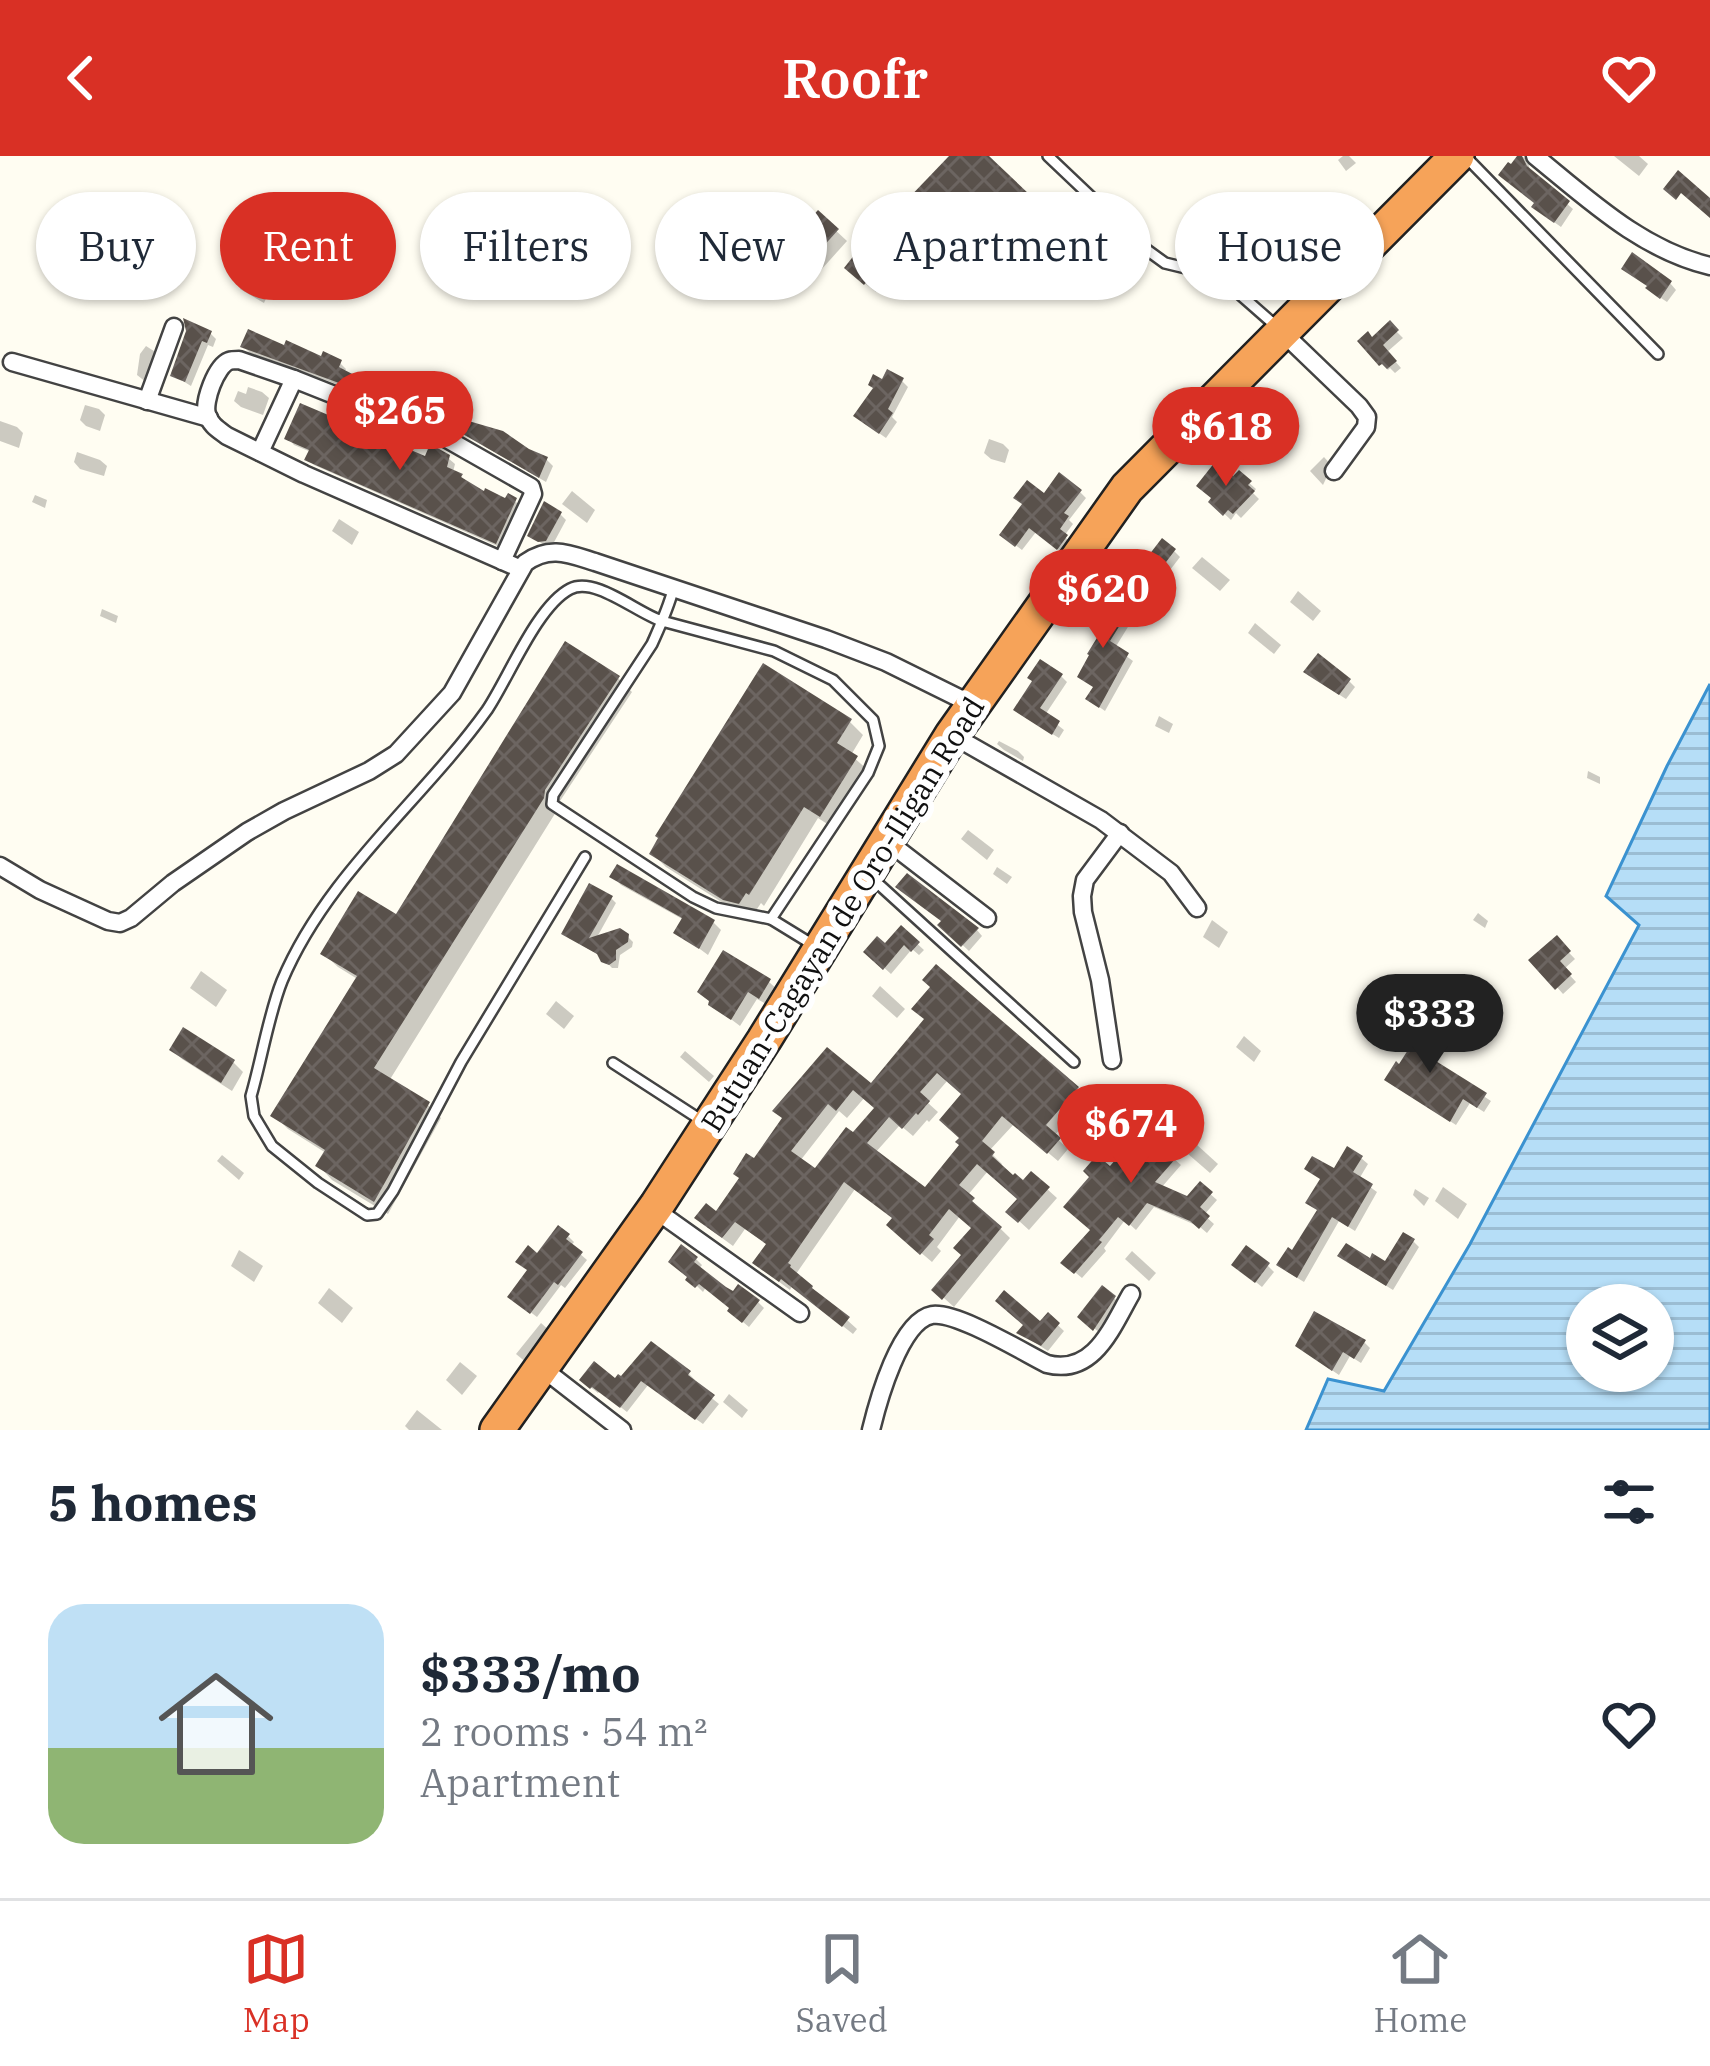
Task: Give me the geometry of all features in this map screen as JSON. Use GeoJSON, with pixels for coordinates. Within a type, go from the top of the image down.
{"type":"FeatureCollection","features":[{"type":"Feature","properties":{"kind":"highway","name":"Butuan-Cagayan de Oro-Iligan Road"},"geometry":{"type":"LineString","coordinates":[[497,1430],[709,1125],[952,735],[1127,488],[1461,156]]}},
{"type":"Feature","properties":{"kind":"street"},"geometry":{"type":"LineString","coordinates":[[1535,156],[1660,250],[1710,266]]}},
{"type":"Feature","properties":{"kind":"street"},"geometry":{"type":"LineString","coordinates":[[147,401],[174,327]]}},
{"type":"Feature","properties":{"kind":"street"},"geometry":{"type":"LineString","coordinates":[[1281,331],[1367,417],[1366,427],[1334,471]]}},
{"type":"Feature","properties":{"kind":"street"},"geometry":{"type":"LineString","coordinates":[[502,561],[533,494],[531,487],[431,430],[239,360],[223,364],[206,406],[216,429],[260,452],[502,561],[521,569]]}},
{"type":"Feature","properties":{"kind":"street"},"geometry":{"type":"LineString","coordinates":[[12,362],[209,418]]}},
{"type":"Feature","properties":{"kind":"street"},"geometry":{"type":"LineString","coordinates":[[260,452],[294,379]]}},
{"type":"Feature","properties":{"kind":"street"},"geometry":{"type":"LineString","coordinates":[[0,866],[108,921],[131,918],[248,832],[396,754],[452,693],[521,569],[544,552],[727,604],[886,662],[973,705]]}},
{"type":"Feature","properties":{"kind":"street"},"geometry":{"type":"LineString","coordinates":[[952,735],[1120,833],[1171,873],[1198,908]]}},
{"type":"Feature","properties":{"kind":"street"},"geometry":{"type":"LineString","coordinates":[[1112,1060],[1082,896],[1085,880],[1120,833]]}},
{"type":"Feature","properties":{"kind":"street"},"geometry":{"type":"LineString","coordinates":[[887,841],[988,918]]}},
{"type":"Feature","properties":{"kind":"street"},"geometry":{"type":"LineString","coordinates":[[654,1209],[800,1313]]}},
{"type":"Feature","properties":{"kind":"street"},"geometry":{"type":"LineString","coordinates":[[871,1430],[902,1346],[912,1328],[928,1316],[942,1315],[976,1327],[1046,1364],[1072,1366],[1099,1349],[1131,1294]]}},
{"type":"Feature","properties":{"kind":"street"},"geometry":{"type":"LineString","coordinates":[[542,1368],[622,1430]]}},
{"type":"Feature","properties":{"kind":"lane"},"geometry":{"type":"LineString","coordinates":[[1048,156],[1147,250],[1165,263],[1220,276],[1281,331]]}},
{"type":"Feature","properties":{"kind":"lane"},"geometry":{"type":"LineString","coordinates":[[1461,156],[1658,354]]}},
{"type":"Feature","properties":{"kind":"lane"},"geometry":{"type":"LineString","coordinates":[[585,857],[461,1062],[377,1214],[368,1215],[318,1184],[272,1146],[254,1116],[251,1096],[281,982],[345,876],[488,708],[539,621],[569,590],[591,586],[662,621],[774,651],[833,680],[873,720],[877,757],[771,920]]}},
{"type":"Feature","properties":{"kind":"lane"},"geometry":{"type":"LineString","coordinates":[[673,588],[652,644],[553,796],[552,805],[693,897],[716,908],[771,920],[820,949]]}},
{"type":"Feature","properties":{"kind":"lane"},"geometry":{"type":"LineString","coordinates":[[867,873],[1074,1062]]}},
{"type":"Feature","properties":{"kind":"lane"},"geometry":{"type":"LineString","coordinates":[[613,1063],[709,1125]]}},
{"type":"Feature","properties":{"kind":"water"},"geometry":{"type":"Polygon","coordinates":[[[1710,684],[1710,1430],[1306,1430],[1328,1379],[1384,1391],[1470,1244],[1639,925],[1606,896],[1710,684]]]}},
{"type":"Feature","properties":{"kind":"building"},"geometry":{"type":"Polygon","coordinates":[[[949,156],[989,156],[1027,192],[914,192],[949,156]]]}},
{"type":"Feature","properties":{"kind":"building"},"geometry":{"type":"Polygon","coordinates":[[[1517,156],[1570,201],[1554,223],[1498,175],[1517,156]]]}},
{"type":"Feature","properties":{"kind":"building"},"geometry":{"type":"Polygon","coordinates":[[[1678,170],[1710,198],[1710,218],[1681,193],[1676,200],[1663,189],[1678,170]]]}},
{"type":"Feature","properties":{"kind":"building"},"geometry":{"type":"Polygon","coordinates":[[[827,218],[839,229],[827,242],[827,218]]]}},
{"type":"Feature","properties":{"kind":"building"},"geometry":{"type":"Polygon","coordinates":[[[1632,252],[1672,281],[1660,299],[1621,269],[1632,252]]]}},
{"type":"Feature","properties":{"kind":"building"},"geometry":{"type":"Polygon","coordinates":[[[183,318],[212,331],[207,343],[202,341],[185,382],[170,376],[186,331],[183,318]]]}},
{"type":"Feature","properties":{"kind":"building"},"geometry":{"type":"Polygon","coordinates":[[[1390,320],[1399,330],[1383,345],[1397,361],[1387,369],[1357,341],[1368,331],[1372,337],[1390,320]]]}},
{"type":"Feature","properties":{"kind":"building"},"geometry":{"type":"Polygon","coordinates":[[[248,329],[321,356],[323,351],[342,360],[339,367],[356,376],[377,378],[386,388],[448,415],[503,431],[548,457],[539,478],[435,418],[240,347],[248,329]]]}},
{"type":"Feature","properties":{"kind":"building"},"geometry":{"type":"Polygon","coordinates":[[[887,369],[904,378],[888,409],[893,413],[879,434],[853,416],[873,388],[868,385],[873,374],[882,379],[887,369]]]}},
{"type":"Feature","properties":{"kind":"building"},"geometry":{"type":"Polygon","coordinates":[[[300,403],[425,456],[430,444],[450,455],[447,467],[463,474],[461,477],[484,491],[517,498],[496,544],[304,460],[309,450],[284,439],[300,403]]]}},
{"type":"Feature","properties":{"kind":"building"},"geometry":{"type":"Polygon","coordinates":[[[1215,462],[1233,476],[1239,470],[1252,481],[1248,485],[1255,491],[1233,514],[1228,510],[1223,516],[1196,486],[1215,462]]]}},
{"type":"Feature","properties":{"kind":"building"},"geometry":{"type":"Polygon","coordinates":[[[1059,472],[1082,490],[1064,513],[1069,516],[1060,529],[1068,535],[1057,550],[1029,528],[1015,547],[999,535],[1022,504],[1013,498],[1027,480],[1044,493],[1059,472]]]}},
{"type":"Feature","properties":{"kind":"building"},"geometry":{"type":"Polygon","coordinates":[[[544,501],[562,512],[546,541],[538,542],[527,536],[544,501]]]}},
{"type":"Feature","properties":{"kind":"building"},"geometry":{"type":"Polygon","coordinates":[[[1162,538],[1176,549],[1153,579],[1133,563],[1143,550],[1149,555],[1162,538]]]}},
{"type":"Feature","properties":{"kind":"building"},"geometry":{"type":"Polygon","coordinates":[[[1096,595],[1127,614],[1110,641],[1129,653],[1099,708],[1085,699],[1093,687],[1077,677],[1103,628],[1084,615],[1096,595]]]}},
{"type":"Feature","properties":{"kind":"building"},"geometry":{"type":"Polygon","coordinates":[[[565,641],[620,676],[374,1068],[430,1102],[374,1202],[315,1166],[325,1150],[270,1116],[357,976],[320,954],[358,891],[396,914],[565,641]]]}},
{"type":"Feature","properties":{"kind":"building"},"geometry":{"type":"Polygon","coordinates":[[[1318,653],[1351,679],[1339,695],[1303,672],[1318,653]]]}},
{"type":"Feature","properties":{"kind":"building"},"geometry":{"type":"Polygon","coordinates":[[[1040,659],[1063,674],[1040,708],[1060,721],[1052,735],[1013,710],[1040,659]]]}},
{"type":"Feature","properties":{"kind":"building"},"geometry":{"type":"Polygon","coordinates":[[[763,663],[852,719],[837,743],[858,756],[820,817],[804,807],[739,904],[723,900],[649,854],[655,836],[763,663]]]}},
{"type":"Feature","properties":{"kind":"building"},"geometry":{"type":"Polygon","coordinates":[[[617,864],[715,920],[699,949],[673,933],[682,918],[609,877],[617,864]]]}},
{"type":"Feature","properties":{"kind":"building"},"geometry":{"type":"Polygon","coordinates":[[[907,873],[979,928],[961,947],[937,925],[941,921],[895,887],[907,873]]]}},
{"type":"Feature","properties":{"kind":"building"},"geometry":{"type":"Polygon","coordinates":[[[589,883],[613,896],[589,938],[620,928],[629,934],[609,965],[561,934],[589,883]]]}},
{"type":"Feature","properties":{"kind":"building"},"geometry":{"type":"Polygon","coordinates":[[[901,925],[920,942],[911,952],[904,945],[883,970],[863,952],[877,936],[885,943],[901,925]]]}},
{"type":"Feature","properties":{"kind":"building"},"geometry":{"type":"Polygon","coordinates":[[[1557,935],[1571,951],[1560,961],[1572,974],[1555,990],[1528,960],[1557,935]]]}},
{"type":"Feature","properties":{"kind":"building"},"geometry":{"type":"Polygon","coordinates":[[[723,950],[771,979],[759,999],[748,992],[731,1020],[697,992],[723,950]]]}},
{"type":"Feature","properties":{"kind":"building"},"geometry":{"type":"Polygon","coordinates":[[[936,964],[1079,1087],[1046,1125],[1061,1138],[1047,1154],[1002,1116],[982,1141],[1013,1175],[1023,1180],[1031,1171],[1050,1187],[1018,1223],[1005,1212],[1017,1199],[977,1164],[959,1185],[1002,1227],[942,1300],[931,1290],[961,1255],[953,1248],[971,1228],[949,1209],[920,1255],[886,1225],[892,1218],[844,1182],[788,1263],[850,1317],[842,1327],[781,1279],[752,1263],[766,1244],[735,1222],[722,1238],[694,1218],[706,1203],[716,1211],[739,1178],[733,1174],[746,1153],[754,1158],[782,1118],[772,1111],[827,1047],[871,1083],[924,1019],[911,1009],[930,987],[922,980],[936,964]],[[937,1073],[920,1092],[930,1101],[918,1115],[902,1129],[889,1117],[867,1143],[925,1187],[959,1145],[955,1142],[959,1138],[939,1120],[961,1094],[937,1073]],[[853,1090],[836,1111],[828,1104],[791,1151],[815,1168],[846,1127],[853,1132],[874,1108],[853,1090]]]}},
{"type":"Feature","properties":{"kind":"building"},"geometry":{"type":"Polygon","coordinates":[[[1393,1009],[1435,1038],[1423,1053],[1487,1093],[1477,1108],[1463,1099],[1450,1122],[1384,1080],[1415,1039],[1387,1016],[1393,1009]]]}},
{"type":"Feature","properties":{"kind":"building"},"geometry":{"type":"Polygon","coordinates":[[[183,1027],[235,1060],[221,1083],[169,1050],[183,1027]]]}},
{"type":"Feature","properties":{"kind":"building"},"geometry":{"type":"Polygon","coordinates":[[[1159,1100],[1178,1116],[1157,1140],[1177,1157],[1155,1182],[1187,1196],[1200,1181],[1213,1192],[1200,1207],[1210,1216],[1199,1229],[1147,1203],[1129,1226],[1118,1217],[1074,1274],[1060,1263],[1090,1230],[1063,1207],[1089,1177],[1083,1171],[1097,1155],[1110,1166],[1138,1134],[1124,1122],[1137,1107],[1146,1115],[1159,1100]]]}},
{"type":"Feature","properties":{"kind":"building"},"geometry":{"type":"Polygon","coordinates":[[[1100,1112],[1114,1124],[1086,1156],[1072,1144],[1100,1112]]]}},
{"type":"Feature","properties":{"kind":"building"},"geometry":{"type":"Polygon","coordinates":[[[1347,1146],[1363,1156],[1353,1172],[1373,1184],[1348,1227],[1332,1217],[1297,1278],[1276,1265],[1288,1247],[1292,1250],[1317,1210],[1305,1203],[1320,1179],[1304,1169],[1312,1156],[1334,1168],[1347,1146]]]}},
{"type":"Feature","properties":{"kind":"building"},"geometry":{"type":"Polygon","coordinates":[[[558,1225],[570,1234],[566,1239],[583,1252],[530,1314],[507,1297],[527,1270],[515,1262],[528,1245],[537,1253],[558,1225]]]}},
{"type":"Feature","properties":{"kind":"building"},"geometry":{"type":"Polygon","coordinates":[[[1403,1232],[1415,1239],[1386,1286],[1337,1256],[1346,1243],[1385,1261],[1403,1232]]]}},
{"type":"Feature","properties":{"kind":"building"},"geometry":{"type":"Polygon","coordinates":[[[681,1244],[698,1257],[694,1262],[726,1287],[733,1291],[738,1284],[760,1300],[742,1323],[668,1262],[681,1244]]]}},
{"type":"Feature","properties":{"kind":"building"},"geometry":{"type":"Polygon","coordinates":[[[1246,1245],[1270,1263],[1255,1283],[1231,1265],[1246,1245]]]}},
{"type":"Feature","properties":{"kind":"building"},"geometry":{"type":"Polygon","coordinates":[[[1102,1285],[1116,1296],[1093,1331],[1077,1317],[1102,1285]]]}},
{"type":"Feature","properties":{"kind":"building"},"geometry":{"type":"Polygon","coordinates":[[[1004,1290],[1040,1321],[1048,1312],[1060,1323],[1041,1346],[1016,1333],[1023,1325],[995,1301],[1004,1290]]]}},
{"type":"Feature","properties":{"kind":"building"},"geometry":{"type":"Polygon","coordinates":[[[1314,1311],[1366,1340],[1354,1359],[1343,1352],[1332,1371],[1295,1346],[1314,1311]]]}},
{"type":"Feature","properties":{"kind":"building"},"geometry":{"type":"Polygon","coordinates":[[[651,1341],[715,1395],[695,1420],[641,1381],[620,1408],[579,1380],[594,1361],[615,1378],[621,1376],[651,1341]]]}}]}
